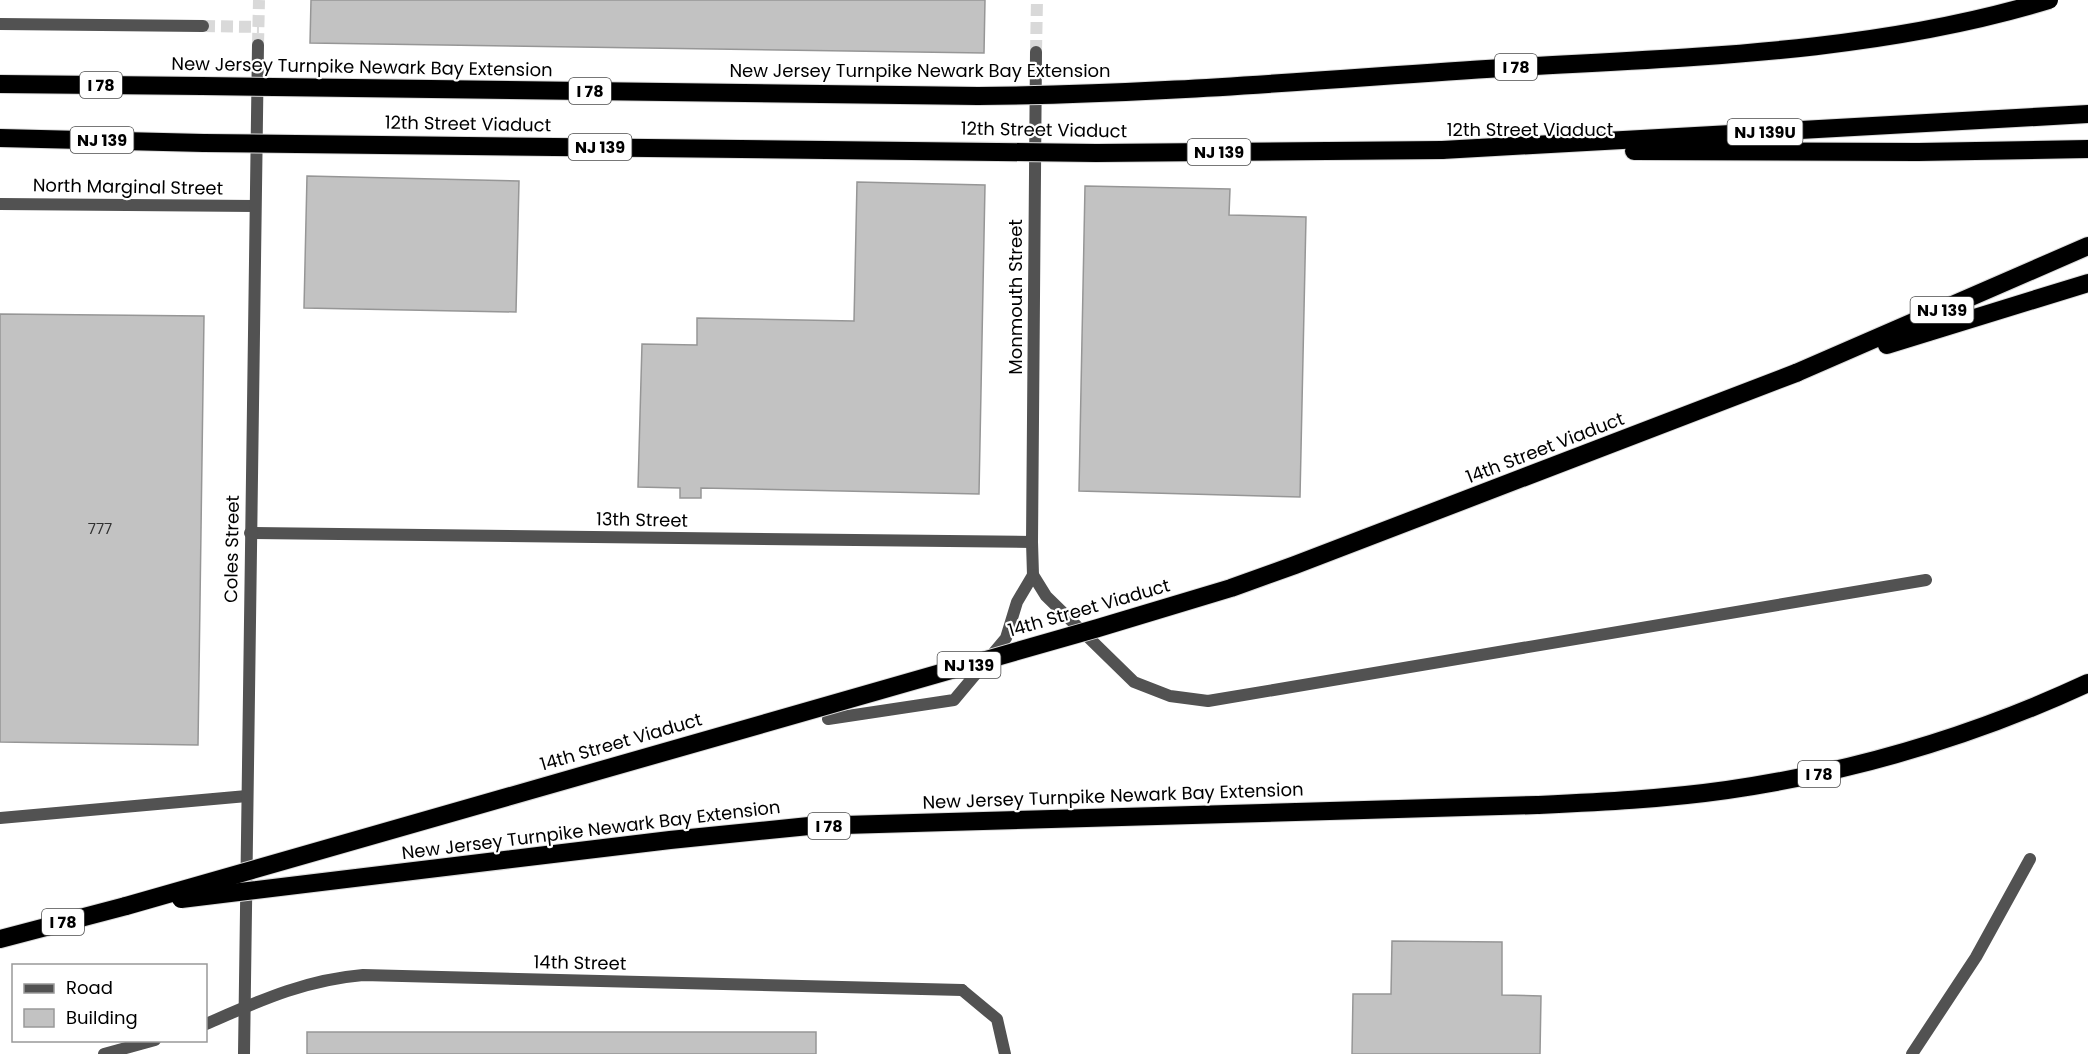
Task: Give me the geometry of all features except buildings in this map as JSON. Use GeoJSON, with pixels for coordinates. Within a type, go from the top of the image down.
{"type":"FeatureCollection","features":[{"type":"Feature","properties":{"kind":"highway","name":"New Jersey Turnpike Newark Bay Extension"},"geometry":{"type":"LineString","coordinates":[[0,84],[978,96],[1093,94],[1783,50],[1911,33],[2005,13],[2049,0]]}},
{"type":"Feature","properties":{"kind":"highway","name":"NJ 139U"},"geometry":{"type":"LineString","coordinates":[[1442,150],[2088,114]]}},
{"type":"Feature","properties":{"kind":"highway","name":"12th Street Viaduct"},"geometry":{"type":"LineString","coordinates":[[0,138],[1096,153],[1442,150],[1918,152],[2088,149]]}},
{"type":"Feature","properties":{"kind":"highway","name":"14th Street Viaduct"},"geometry":{"type":"LineString","coordinates":[[0,939],[126,906],[1231,588],[1422,518],[1796,373],[2088,246]]}},
{"type":"Feature","properties":{"kind":"highway"},"geometry":{"type":"LineString","coordinates":[[1796,373],[2088,283]]}},
{"type":"Feature","properties":{"kind":"highway","name":"New Jersey Turnpike Newark Bay Extension"},"geometry":{"type":"LineString","coordinates":[[126,906],[670,840],[809,826],[1537,805],[1686,795],[1804,777],[1896,754],[1984,726],[2088,683]]}},
{"type":"Feature","properties":{"kind":"street"},"geometry":{"type":"LineString","coordinates":[[0,24],[203,26]]}},
{"type":"Feature","properties":{"kind":"street","name":"Coles Street"},"geometry":{"type":"LineString","coordinates":[[244,1054],[258,45]]}},
{"type":"Feature","properties":{"kind":"street","name":"Monmouth Street"},"geometry":{"type":"LineString","coordinates":[[1033,575],[1036,52]]}},
{"type":"Feature","properties":{"kind":"street","name":"North Marginal Street"},"geometry":{"type":"LineString","coordinates":[[0,204],[255,206]]}},
{"type":"Feature","properties":{"kind":"street","name":"13th Street"},"geometry":{"type":"LineString","coordinates":[[250,533],[1032,542]]}},
{"type":"Feature","properties":{"kind":"street"},"geometry":{"type":"LineString","coordinates":[[828,719],[954,700],[1006,638],[1017,602],[1033,575],[1046,596],[1134,682],[1170,696],[1208,701],[1926,580]]}},
{"type":"Feature","properties":{"kind":"street"},"geometry":{"type":"LineString","coordinates":[[0,818],[247,796]]}},
{"type":"Feature","properties":{"kind":"street"},"geometry":{"type":"LineString","coordinates":[[1911,1054],[1976,957],[2030,859]]}},
{"type":"Feature","properties":{"kind":"street","name":"14th Street"},"geometry":{"type":"LineString","coordinates":[[207,1024],[314,982],[363,975],[962,990],[997,1019],[1005,1054]]}},
{"type":"Feature","properties":{"kind":"street"},"geometry":{"type":"LineString","coordinates":[[104,1054],[151,1042]]}},
{"type":"Feature","properties":{"kind":"tunnel"},"geometry":{"type":"LineString","coordinates":[[258,45],[259,0]]}},
{"type":"Feature","properties":{"kind":"tunnel"},"geometry":{"type":"LineString","coordinates":[[1036,52],[1037,0]]}},
{"type":"Feature","properties":{"kind":"tunnel"},"geometry":{"type":"LineString","coordinates":[[203,26],[259,27]]}}]}
